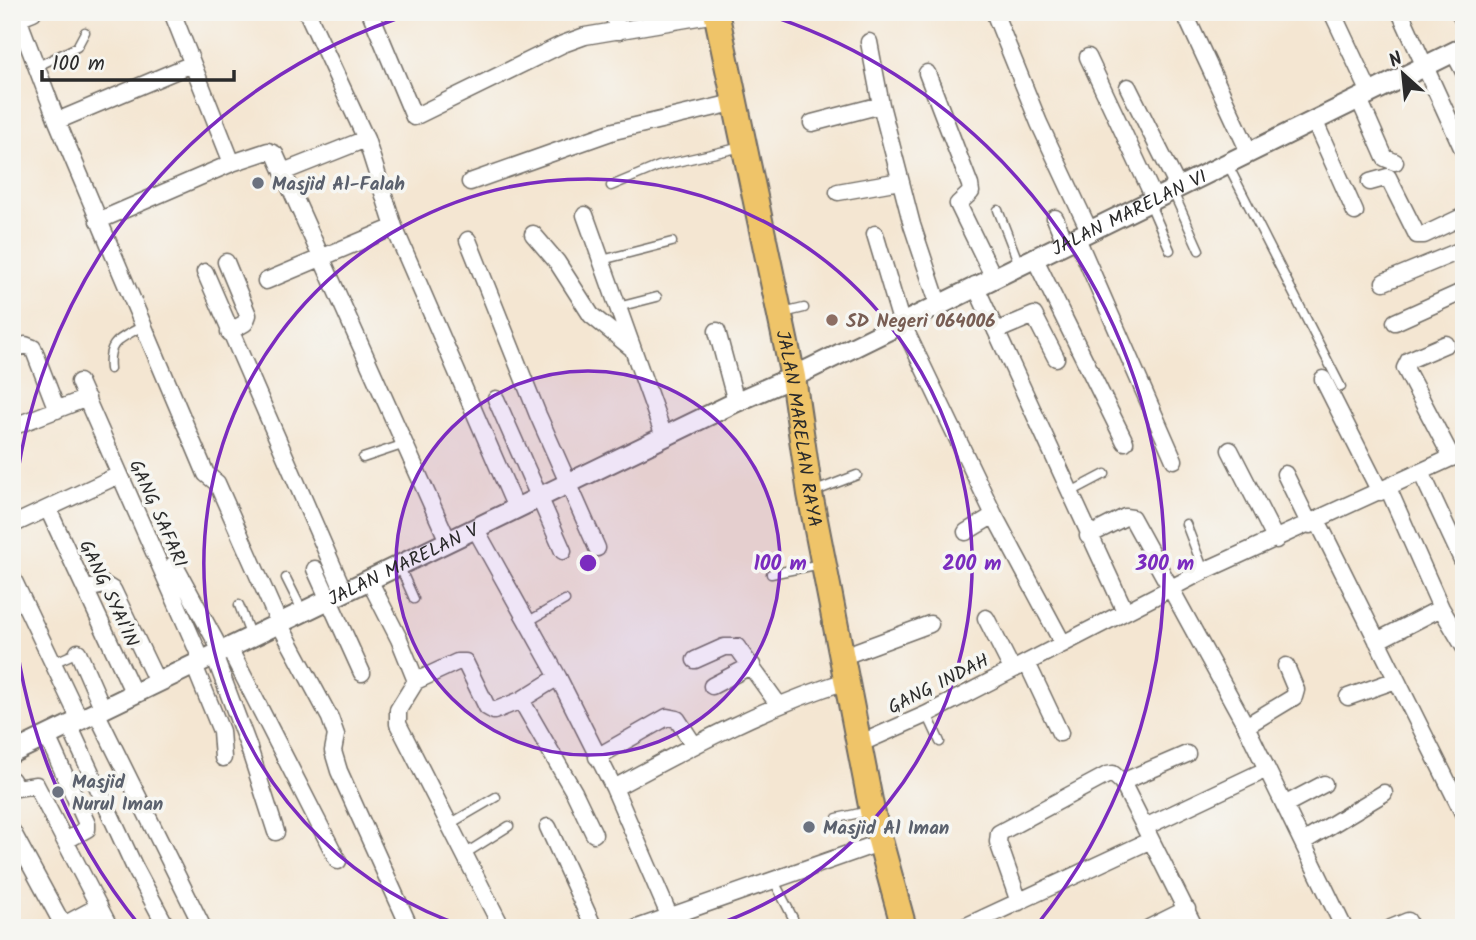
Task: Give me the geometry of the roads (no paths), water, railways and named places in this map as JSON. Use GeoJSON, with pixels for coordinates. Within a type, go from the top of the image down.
{"type":"FeatureCollection","features":[{"type":"Feature","properties":{"kind":"main road","name":"JALAN MARELAN RAYA"},"geometry":{"type":"LineString","coordinates":[[716,13],[742,147],[792,311],[793,377],[810,494],[878,843],[904,928]]}},
{"type":"Feature","properties":{"kind":"street"},"geometry":{"type":"LineString","coordinates":[[33,12],[19,18],[98,221],[145,325],[206,474],[217,482],[279,623],[336,731],[333,751],[339,772],[410,928]]}},
{"type":"Feature","properties":{"kind":"street"},"geometry":{"type":"LineString","coordinates":[[172,12],[232,163]]}},
{"type":"Feature","properties":{"kind":"street"},"geometry":{"type":"LineString","coordinates":[[307,12],[366,139],[394,227],[516,509]]}},
{"type":"Feature","properties":{"kind":"street"},"geometry":{"type":"LineString","coordinates":[[370,12],[414,117],[563,44],[716,13]]}},
{"type":"Feature","properties":{"kind":"street"},"geometry":{"type":"LineString","coordinates":[[612,12],[619,31]]}},
{"type":"Feature","properties":{"kind":"street"},"geometry":{"type":"LineString","coordinates":[[994,12],[1039,123],[1077,236],[1174,460]]}},
{"type":"Feature","properties":{"kind":"street"},"geometry":{"type":"LineString","coordinates":[[1184,12],[1249,152]]}},
{"type":"Feature","properties":{"kind":"street"},"geometry":{"type":"LineString","coordinates":[[1332,12],[1385,158],[1395,162]]}},
{"type":"Feature","properties":{"kind":"street"},"geometry":{"type":"LineString","coordinates":[[1400,12],[1464,152]]}},
{"type":"Feature","properties":{"kind":"street"},"geometry":{"type":"LineString","coordinates":[[1459,12],[1464,22]]}},
{"type":"Feature","properties":{"kind":"street"},"geometry":{"type":"LineString","coordinates":[[869,42],[900,181],[938,303]]}},
{"type":"Feature","properties":{"kind":"street"},"geometry":{"type":"LineString","coordinates":[[1459,50],[1464,72]]}},
{"type":"Feature","properties":{"kind":"street","name":"JALAN MARELAN VI"},"geometry":{"type":"LineString","coordinates":[[793,377],[901,321],[1459,50]]}},
{"type":"Feature","properties":{"kind":"street"},"geometry":{"type":"LineString","coordinates":[[1088,57],[1163,194]]}},
{"type":"Feature","properties":{"kind":"street"},"geometry":{"type":"LineString","coordinates":[[57,121],[192,64]]}},
{"type":"Feature","properties":{"kind":"street"},"geometry":{"type":"LineString","coordinates":[[927,73],[970,185],[971,192],[958,204],[993,276]]}},
{"type":"Feature","properties":{"kind":"street"},"geometry":{"type":"LineString","coordinates":[[1128,87],[1163,194]]}},
{"type":"Feature","properties":{"kind":"street"},"geometry":{"type":"LineString","coordinates":[[470,182],[614,131],[733,103]]}},
{"type":"Feature","properties":{"kind":"street"},"geometry":{"type":"LineString","coordinates":[[812,123],[881,105]]}},
{"type":"Feature","properties":{"kind":"street"},"geometry":{"type":"LineString","coordinates":[[1314,120],[1355,212]]}},
{"type":"Feature","properties":{"kind":"street"},"geometry":{"type":"LineString","coordinates":[[282,172],[366,139]]}},
{"type":"Feature","properties":{"kind":"street"},"geometry":{"type":"LineString","coordinates":[[98,221],[232,163],[268,151],[275,154],[448,541]]}},
{"type":"Feature","properties":{"kind":"street"},"geometry":{"type":"LineString","coordinates":[[1370,182],[1388,177],[1417,235],[1464,216]]}},
{"type":"Feature","properties":{"kind":"street"},"geometry":{"type":"LineString","coordinates":[[838,191],[900,181]]}},
{"type":"Feature","properties":{"kind":"street"},"geometry":{"type":"LineString","coordinates":[[586,215],[664,436]]}},
{"type":"Feature","properties":{"kind":"street"},"geometry":{"type":"LineString","coordinates":[[1055,218],[1077,236]]}},
{"type":"Feature","properties":{"kind":"street"},"geometry":{"type":"LineString","coordinates":[[266,281],[394,227]]}},
{"type":"Feature","properties":{"kind":"street"},"geometry":{"type":"LineString","coordinates":[[533,234],[557,262],[591,314],[633,349]]}},
{"type":"Feature","properties":{"kind":"street"},"geometry":{"type":"LineString","coordinates":[[875,234],[901,321],[994,515],[1063,644]]}},
{"type":"Feature","properties":{"kind":"street"},"geometry":{"type":"LineString","coordinates":[[468,240],[538,415],[597,548]]}},
{"type":"Feature","properties":{"kind":"street"},"geometry":{"type":"LineString","coordinates":[[1384,282],[1464,249]]}},
{"type":"Feature","properties":{"kind":"street"},"geometry":{"type":"LineString","coordinates":[[1026,260],[1125,442]]}},
{"type":"Feature","properties":{"kind":"street"},"geometry":{"type":"LineString","coordinates":[[226,262],[248,314],[245,323],[229,332]]}},
{"type":"Feature","properties":{"kind":"street"},"geometry":{"type":"LineString","coordinates":[[205,272],[336,595],[362,673]]}},
{"type":"Feature","properties":{"kind":"street"},"geometry":{"type":"LineString","coordinates":[[975,285],[1088,536],[1125,611]]}},
{"type":"Feature","properties":{"kind":"street"},"geometry":{"type":"LineString","coordinates":[[1395,322],[1464,291]]}},
{"type":"Feature","properties":{"kind":"street"},"geometry":{"type":"LineString","coordinates":[[996,331],[1034,315],[1056,358]]}},
{"type":"Feature","properties":{"kind":"street"},"geometry":{"type":"LineString","coordinates":[[717,331],[736,401]]}},
{"type":"Feature","properties":{"kind":"street"},"geometry":{"type":"LineString","coordinates":[[1446,344],[1409,360],[1405,368],[1458,455]]}},
{"type":"Feature","properties":{"kind":"street"},"geometry":{"type":"LineString","coordinates":[[12,350],[25,345],[33,348],[57,410]]}},
{"type":"Feature","properties":{"kind":"street","name":"JALAN MARELAN V"},"geometry":{"type":"LineString","coordinates":[[12,753],[736,401],[793,377]]}},
{"type":"Feature","properties":{"kind":"street"},"geometry":{"type":"LineString","coordinates":[[1323,379],[1384,490],[1441,608],[1464,646]]}},
{"type":"Feature","properties":{"kind":"street","name":"GANG SAFARI"},"geometry":{"type":"LineString","coordinates":[[79,382],[120,475],[212,656]]}},
{"type":"Feature","properties":{"kind":"street"},"geometry":{"type":"LineString","coordinates":[[12,426],[87,398]]}},
{"type":"Feature","properties":{"kind":"street"},"geometry":{"type":"LineString","coordinates":[[496,399],[563,551]]}},
{"type":"Feature","properties":{"kind":"street"},"geometry":{"type":"LineString","coordinates":[[1230,450],[1276,540]]}},
{"type":"Feature","properties":{"kind":"street","name":"GANG INDAH"},"geometry":{"type":"LineString","coordinates":[[859,744],[927,714],[1204,571],[1458,455]]}},
{"type":"Feature","properties":{"kind":"street"},"geometry":{"type":"LineString","coordinates":[[1285,474],[1377,641],[1464,815]]}},
{"type":"Feature","properties":{"kind":"street"},"geometry":{"type":"LineString","coordinates":[[12,525],[120,475]]}},
{"type":"Feature","properties":{"kind":"street"},"geometry":{"type":"LineString","coordinates":[[1413,476],[1464,565]]}},
{"type":"Feature","properties":{"kind":"street","name":"GANG SYAI'IN"},"geometry":{"type":"LineString","coordinates":[[48,509],[134,694]]}},
{"type":"Feature","properties":{"kind":"street"},"geometry":{"type":"LineString","coordinates":[[965,532],[994,515]]}},
{"type":"Feature","properties":{"kind":"street"},"geometry":{"type":"LineString","coordinates":[[1088,536],[1129,516],[1247,726],[1344,928]]}},
{"type":"Feature","properties":{"kind":"street"},"geometry":{"type":"LineString","coordinates":[[475,528],[505,584],[529,621],[614,788],[668,915]]}},
{"type":"Feature","properties":{"kind":"street"},"geometry":{"type":"LineString","coordinates":[[174,564],[248,745],[276,832]]}},
{"type":"Feature","properties":{"kind":"street"},"geometry":{"type":"LineString","coordinates":[[314,569],[336,595]]}},
{"type":"Feature","properties":{"kind":"street"},"geometry":{"type":"LineString","coordinates":[[12,577],[53,663],[87,717],[203,928]]}},
{"type":"Feature","properties":{"kind":"street"},"geometry":{"type":"LineString","coordinates":[[369,580],[399,639],[416,681]]}},
{"type":"Feature","properties":{"kind":"street"},"geometry":{"type":"LineString","coordinates":[[86,589],[101,584],[113,590],[157,682]]}},
{"type":"Feature","properties":{"kind":"street"},"geometry":{"type":"LineString","coordinates":[[1377,641],[1441,608]]}},
{"type":"Feature","properties":{"kind":"street"},"geometry":{"type":"LineString","coordinates":[[986,618],[1024,664],[1060,733]]}},
{"type":"Feature","properties":{"kind":"street"},"geometry":{"type":"LineString","coordinates":[[614,788],[930,624]]}},
{"type":"Feature","properties":{"kind":"street"},"geometry":{"type":"LineString","coordinates":[[695,660],[731,645],[737,647],[778,704]]}},
{"type":"Feature","properties":{"kind":"street"},"geometry":{"type":"LineString","coordinates":[[78,652],[87,717],[134,866],[167,928]]}},
{"type":"Feature","properties":{"kind":"street"},"geometry":{"type":"LineString","coordinates":[[212,656],[223,758]]}},
{"type":"Feature","properties":{"kind":"street"},"geometry":{"type":"LineString","coordinates":[[212,656],[338,861]]}},
{"type":"Feature","properties":{"kind":"street"},"geometry":{"type":"LineString","coordinates":[[502,928],[398,724],[398,710],[416,681],[462,661],[470,668],[488,709],[500,710],[558,677]]}},
{"type":"Feature","properties":{"kind":"street"},"geometry":{"type":"LineString","coordinates":[[712,686],[752,665]]}},
{"type":"Feature","properties":{"kind":"street"},"geometry":{"type":"LineString","coordinates":[[1247,726],[1294,697],[1296,690],[1286,666]]}},
{"type":"Feature","properties":{"kind":"street"},"geometry":{"type":"LineString","coordinates":[[1348,697],[1396,680]]}},
{"type":"Feature","properties":{"kind":"street"},"geometry":{"type":"LineString","coordinates":[[521,700],[594,834]]}},
{"type":"Feature","properties":{"kind":"street"},"geometry":{"type":"LineString","coordinates":[[597,757],[667,717],[677,719],[694,745]]}},
{"type":"Feature","properties":{"kind":"street"},"geometry":{"type":"LineString","coordinates":[[47,736],[87,824],[87,829],[66,840]]}},
{"type":"Feature","properties":{"kind":"street"},"geometry":{"type":"LineString","coordinates":[[1122,782],[1187,754]]}},
{"type":"Feature","properties":{"kind":"street"},"geometry":{"type":"LineString","coordinates":[[1019,902],[998,842],[1001,830],[1107,775],[1114,774],[1122,782],[1195,928]]}},
{"type":"Feature","properties":{"kind":"street"},"geometry":{"type":"LineString","coordinates":[[962,928],[1019,902],[1257,774]]}},
{"type":"Feature","properties":{"kind":"street"},"geometry":{"type":"LineString","coordinates":[[12,780],[16,788],[36,785],[110,928]]}},
{"type":"Feature","properties":{"kind":"street"},"geometry":{"type":"LineString","coordinates":[[1286,804],[1324,784]]}},
{"type":"Feature","properties":{"kind":"street"},"geometry":{"type":"LineString","coordinates":[[1303,842],[1384,793]]}},
{"type":"Feature","properties":{"kind":"street"},"geometry":{"type":"LineString","coordinates":[[548,827],[594,928]]}},
{"type":"Feature","properties":{"kind":"street"},"geometry":{"type":"LineString","coordinates":[[12,831],[60,927],[99,906]]}},
{"type":"Feature","properties":{"kind":"street"},"geometry":{"type":"LineString","coordinates":[[637,928],[878,843]]}},
{"type":"Feature","properties":{"kind":"street"},"geometry":{"type":"LineString","coordinates":[[1149,928],[1186,909]]}},
{"type":"Feature","properties":{"kind":"street"},"geometry":{"type":"LineString","coordinates":[[1391,928],[1408,920]]}},
{"type":"Feature","properties":{"kind":"lane"},"geometry":{"type":"LineString","coordinates":[[36,67],[77,47],[85,32]]}},
{"type":"Feature","properties":{"kind":"lane"},"geometry":{"type":"LineString","coordinates":[[611,186],[659,166],[742,147]]}},
{"type":"Feature","properties":{"kind":"lane"},"geometry":{"type":"LineString","coordinates":[[1221,165],[1341,387]]}},
{"type":"Feature","properties":{"kind":"lane"},"geometry":{"type":"LineString","coordinates":[[1163,194],[1199,250]]}},
{"type":"Feature","properties":{"kind":"lane"},"geometry":{"type":"LineString","coordinates":[[1163,194],[1170,250]]}},
{"type":"Feature","properties":{"kind":"lane"},"geometry":{"type":"LineString","coordinates":[[998,210],[1026,260]]}},
{"type":"Feature","properties":{"kind":"lane"},"geometry":{"type":"LineString","coordinates":[[602,260],[672,242]]}},
{"type":"Feature","properties":{"kind":"lane"},"geometry":{"type":"LineString","coordinates":[[618,307],[657,297]]}},
{"type":"Feature","properties":{"kind":"lane"},"geometry":{"type":"LineString","coordinates":[[110,369],[108,354],[112,345],[145,325]]}},
{"type":"Feature","properties":{"kind":"lane"},"geometry":{"type":"LineString","coordinates":[[363,458],[405,444]]}},
{"type":"Feature","properties":{"kind":"lane"},"geometry":{"type":"LineString","coordinates":[[1069,493],[1105,474]]}},
{"type":"Feature","properties":{"kind":"lane"},"geometry":{"type":"LineString","coordinates":[[810,494],[857,475]]}},
{"type":"Feature","properties":{"kind":"lane"},"geometry":{"type":"LineString","coordinates":[[1186,524],[1204,571]]}},
{"type":"Feature","properties":{"kind":"lane"},"geometry":{"type":"LineString","coordinates":[[771,574],[824,563]]}},
{"type":"Feature","properties":{"kind":"lane"},"geometry":{"type":"LineString","coordinates":[[399,565],[414,599]]}},
{"type":"Feature","properties":{"kind":"lane"},"geometry":{"type":"LineString","coordinates":[[286,579],[303,612]]}},
{"type":"Feature","properties":{"kind":"lane"},"geometry":{"type":"LineString","coordinates":[[529,621],[565,600]]}},
{"type":"Feature","properties":{"kind":"lane"},"geometry":{"type":"LineString","coordinates":[[240,605],[251,637]]}},
{"type":"Feature","properties":{"kind":"lane"},"geometry":{"type":"LineString","coordinates":[[53,663],[78,652]]}},
{"type":"Feature","properties":{"kind":"lane"},"geometry":{"type":"LineString","coordinates":[[927,714],[940,742]]}},
{"type":"Feature","properties":{"kind":"lane"},"geometry":{"type":"LineString","coordinates":[[448,825],[496,797]]}},
{"type":"Feature","properties":{"kind":"lane"},"geometry":{"type":"LineString","coordinates":[[838,817],[872,811]]}},
{"type":"Feature","properties":{"kind":"lane"},"geometry":{"type":"LineString","coordinates":[[463,855],[509,826]]}},
{"type":"Feature","properties":{"kind":"lane"},"geometry":{"type":"LineString","coordinates":[[773,879],[793,918]]}},
{"type":"Feature","properties":{"kind":"place","name":"Masjid Al-Falah"},"geometry":{"type":"Point","coordinates":[258,183]}},
{"type":"Feature","properties":{"kind":"place","name":"SD Negeri 064006"},"geometry":{"type":"Point","coordinates":[832,320]}},
{"type":"Feature","properties":{"kind":"place","name":"Masjid Nurul Iman"},"geometry":{"type":"Point","coordinates":[58,792]}},
{"type":"Feature","properties":{"kind":"place","name":"Masjid Al Iman"},"geometry":{"type":"Point","coordinates":[809,827]}}]}
